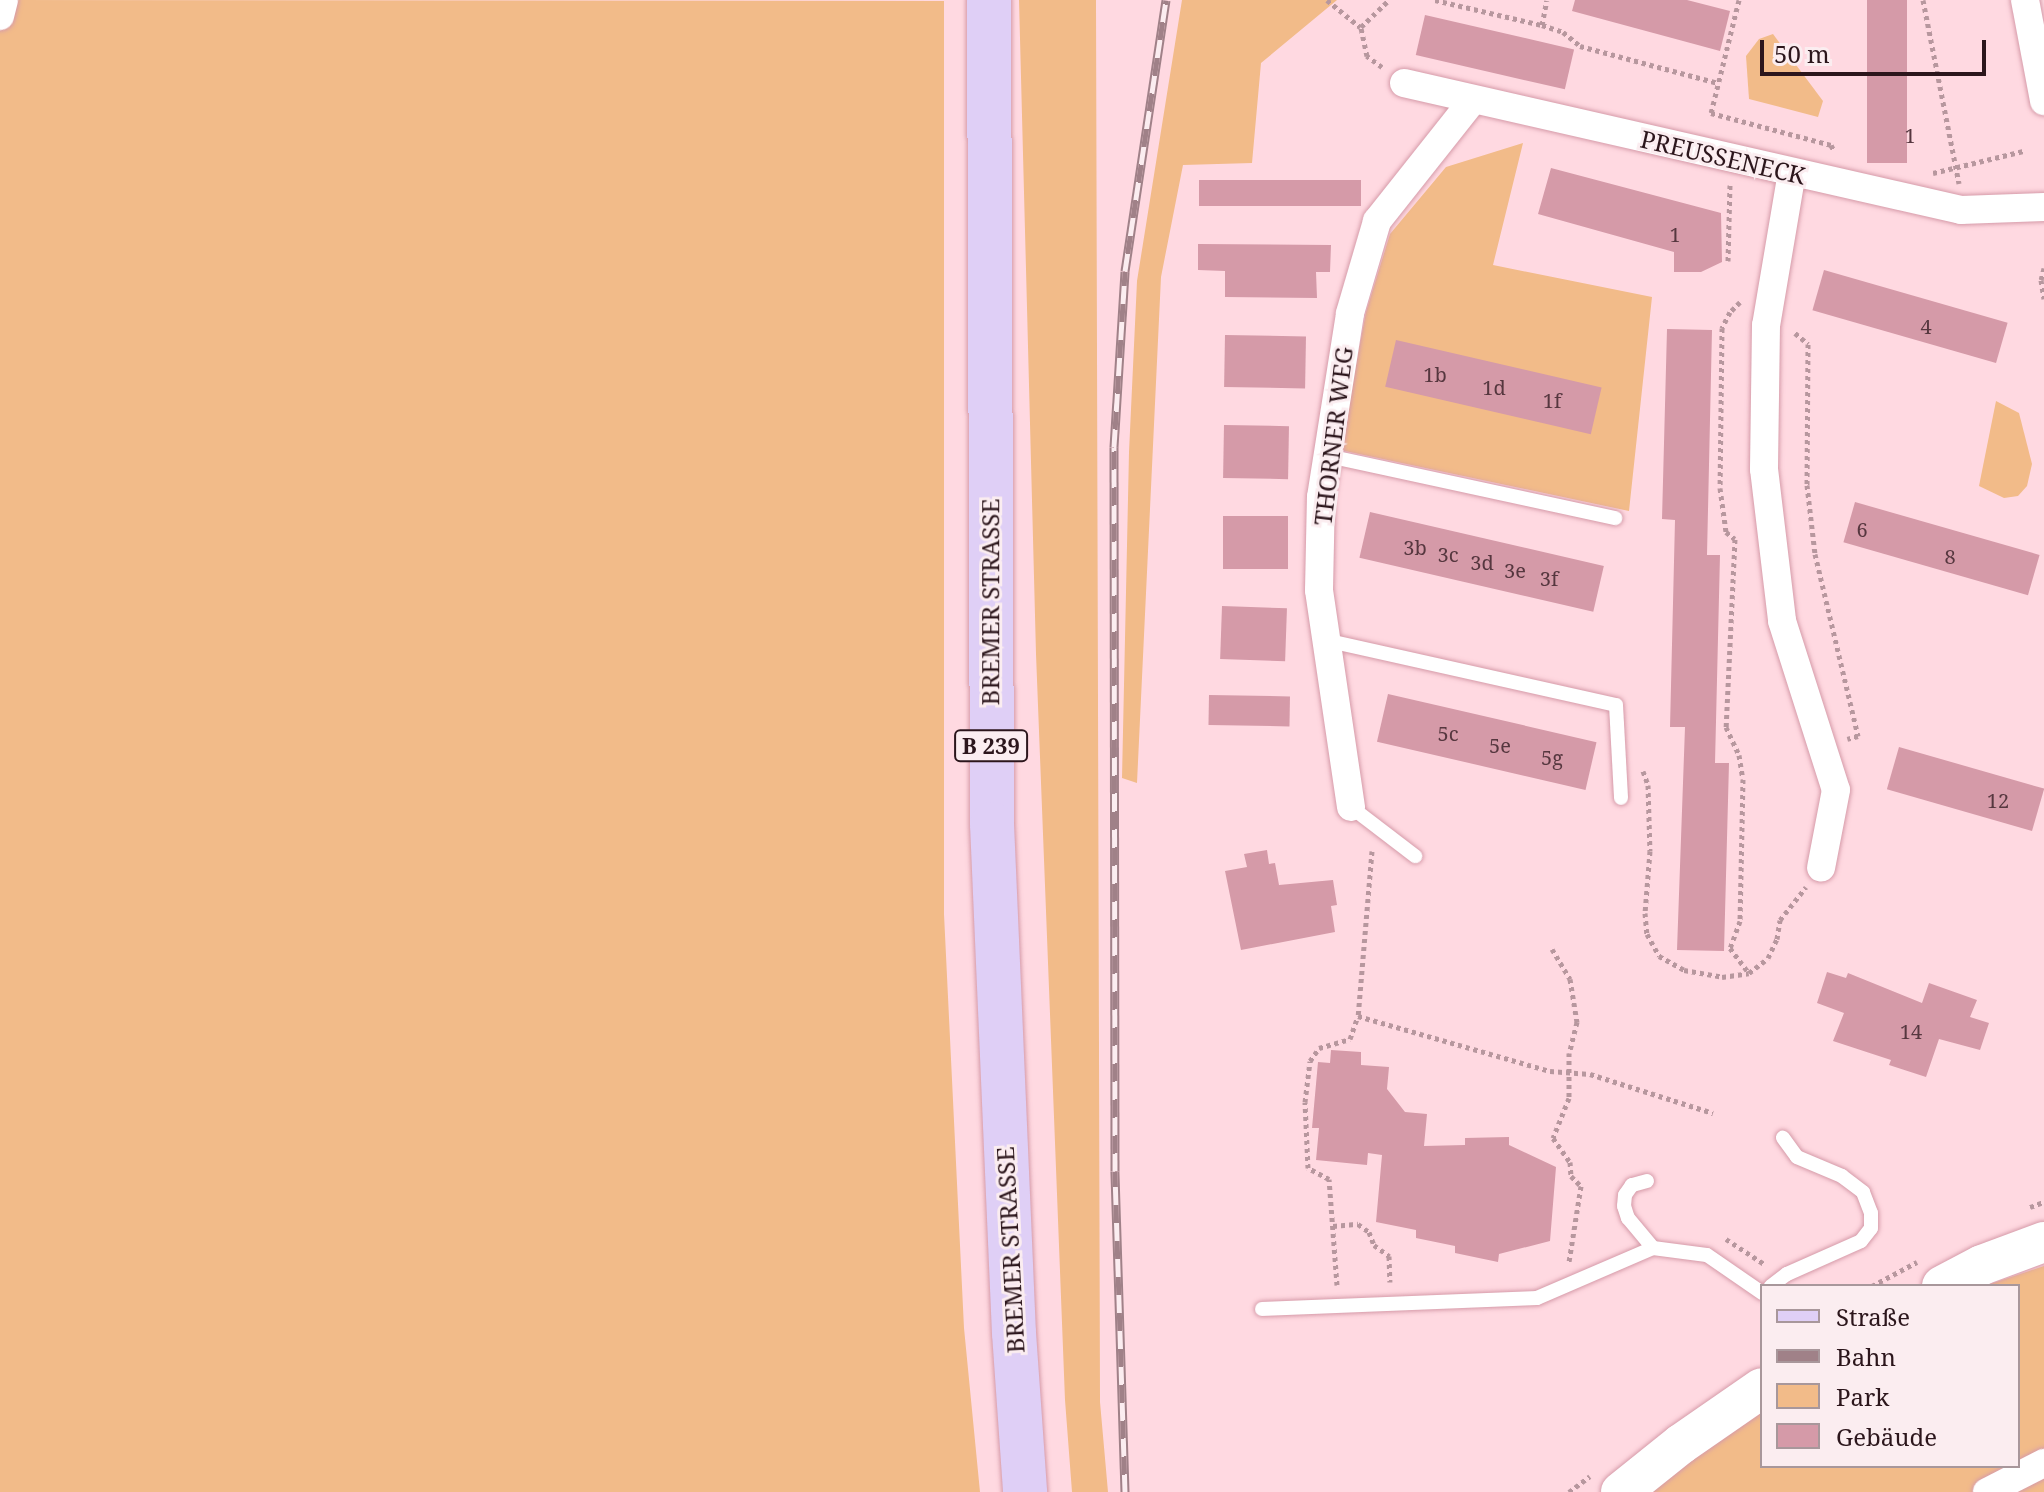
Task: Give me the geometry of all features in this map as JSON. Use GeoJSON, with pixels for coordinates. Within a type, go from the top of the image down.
{"type":"FeatureCollection","features":[{"type":"Feature","properties":{"kind":"main road","name":"BREMER STRASSE"},"geometry":{"type":"LineString","coordinates":[[989,0],[992,824],[1012,1302],[1025,1492]]}},
{"type":"Feature","properties":{"kind":"main road"},"geometry":{"type":"LineString","coordinates":[[1946,1284],[1982,1265],[2044,1242]]}},
{"type":"Feature","properties":{"kind":"main road"},"geometry":{"type":"LineString","coordinates":[[1621,1492],[1760,1389]]}},
{"type":"Feature","properties":{"kind":"street"},"geometry":{"type":"LineString","coordinates":[[0,16],[4,0]]}},
{"type":"Feature","properties":{"kind":"street"},"geometry":{"type":"LineString","coordinates":[[2025,0],[2044,101]]}},
{"type":"Feature","properties":{"kind":"street","name":"PREUSSENECK"},"geometry":{"type":"LineString","coordinates":[[1404,83],[1961,210],[2044,207]]}},
{"type":"Feature","properties":{"kind":"street","name":"THORNER WEG"},"geometry":{"type":"LineString","coordinates":[[1362,814],[1324,639],[1319,590],[1321,497],[1350,313],[1377,221],[1473,100]]}},
{"type":"Feature","properties":{"kind":"street"},"geometry":{"type":"LineString","coordinates":[[1792,172],[1766,325],[1764,469],[1782,621],[1836,790],[1821,868]]}},
{"type":"Feature","properties":{"kind":"street"},"geometry":{"type":"LineString","coordinates":[[1987,1492],[2044,1463]]}},
{"type":"Feature","properties":{"kind":"lane"},"geometry":{"type":"LineString","coordinates":[[1328,456],[1615,518]]}},
{"type":"Feature","properties":{"kind":"lane"},"geometry":{"type":"LineString","coordinates":[[1324,639],[1616,705],[1621,798]]}},
{"type":"Feature","properties":{"kind":"lane"},"geometry":{"type":"LineString","coordinates":[[1362,814],[1415,856]]}},
{"type":"Feature","properties":{"kind":"lane"},"geometry":{"type":"LineString","coordinates":[[1774,1283],[1861,1241],[1871,1228],[1871,1213],[1863,1192],[1842,1176],[1797,1157],[1783,1138]]}},
{"type":"Feature","properties":{"kind":"lane"},"geometry":{"type":"LineString","coordinates":[[1647,1181],[1632,1185],[1625,1195],[1624,1206],[1628,1218],[1653,1248]]}},
{"type":"Feature","properties":{"kind":"lane"},"geometry":{"type":"LineString","coordinates":[[1262,1309],[1537,1298],[1653,1248],[1707,1255],[1760,1292]]}},
{"type":"Feature","properties":{"kind":"path"},"geometry":{"type":"LineString","coordinates":[[1327,0],[1361,27],[1367,56],[1404,83]]}},
{"type":"Feature","properties":{"kind":"path"},"geometry":{"type":"LineString","coordinates":[[1361,27],[1389,0]]}},
{"type":"Feature","properties":{"kind":"path"},"geometry":{"type":"LineString","coordinates":[[1435,0],[1542,25],[1563,32],[1580,46],[1718,83]]}},
{"type":"Feature","properties":{"kind":"path"},"geometry":{"type":"LineString","coordinates":[[1542,25],[1547,0]]}},
{"type":"Feature","properties":{"kind":"path"},"geometry":{"type":"LineString","coordinates":[[1739,0],[1711,113],[1831,145],[1836,155]]}},
{"type":"Feature","properties":{"kind":"path"},"geometry":{"type":"LineString","coordinates":[[1923,0],[1951,145],[1959,168],[1961,210]]}},
{"type":"Feature","properties":{"kind":"path"},"geometry":{"type":"LineString","coordinates":[[1920,175],[2023,151]]}},
{"type":"Feature","properties":{"kind":"path"},"geometry":{"type":"LineString","coordinates":[[1728,261],[1731,160]]}},
{"type":"Feature","properties":{"kind":"path"},"geometry":{"type":"LineString","coordinates":[[2044,268],[2041,280],[2044,299]]}},
{"type":"Feature","properties":{"kind":"path"},"geometry":{"type":"LineString","coordinates":[[1749,973],[1730,948],[1740,921],[1743,779],[1739,755],[1726,727],[1735,539],[1726,532],[1720,488],[1722,328],[1730,312],[1749,293],[1773,290]]}},
{"type":"Feature","properties":{"kind":"path"},"geometry":{"type":"LineString","coordinates":[[1791,330],[1808,344],[1807,485],[1815,554],[1858,736],[1822,745]]}},
{"type":"Feature","properties":{"kind":"path"},"geometry":{"type":"LineString","coordinates":[[1641,765],[1648,785],[1647,934],[1659,956],[1684,970],[1722,977],[1749,973],[1768,958],[1777,939],[1780,920],[1821,868]]}},
{"type":"Feature","properties":{"kind":"path"},"geometry":{"type":"LineString","coordinates":[[1337,1287],[1329,1179],[1308,1168],[1305,1102],[1310,1061],[1319,1048],[1350,1039],[1358,1016],[1362,814]]}},
{"type":"Feature","properties":{"kind":"path"},"geometry":{"type":"LineString","coordinates":[[1552,949],[1570,979],[1577,1022],[1569,1053],[1566,1109],[1553,1138],[1570,1162],[1571,1176],[1581,1186],[1569,1267]]}},
{"type":"Feature","properties":{"kind":"path"},"geometry":{"type":"LineString","coordinates":[[1358,1016],[1495,1056],[1569,1074],[1590,1074],[1713,1113]]}},
{"type":"Feature","properties":{"kind":"path"},"geometry":{"type":"LineString","coordinates":[[1333,1226],[1358,1224],[1369,1232],[1374,1245],[1389,1256],[1391,1295]]}},
{"type":"Feature","properties":{"kind":"path"},"geometry":{"type":"LineString","coordinates":[[1716,1234],[1757,1257],[1774,1283]]}},
{"type":"Feature","properties":{"kind":"path"},"geometry":{"type":"LineString","coordinates":[[1562,1271],[1583,1260]]}},
{"type":"Feature","properties":{"kind":"green space"},"geometry":{"type":"Polygon","coordinates":[[[0,0],[944,1],[944,914],[964,1328],[980,1492],[0,1492],[0,0]]]}},
{"type":"Feature","properties":{"kind":"green space"},"geometry":{"type":"Polygon","coordinates":[[[1019,0],[1096,0],[1100,1402],[1108,1492],[1072,1492],[1065,1400],[1036,654],[1019,0]]]}},
{"type":"Feature","properties":{"kind":"green space"},"geometry":{"type":"Polygon","coordinates":[[[1182,0],[1337,0],[1261,63],[1252,163],[1183,165],[1161,277],[1137,783],[1122,778],[1129,452],[1137,281],[1182,0]]]}},
{"type":"Feature","properties":{"kind":"green space"},"geometry":{"type":"Polygon","coordinates":[[[1773,34],[1823,101],[1818,117],[1749,99],[1746,56],[1759,39],[1773,34]]]}},
{"type":"Feature","properties":{"kind":"green space"},"geometry":{"type":"Polygon","coordinates":[[[1523,143],[1493,265],[1652,297],[1629,511],[1340,450],[1366,312],[1390,234],[1446,167],[1523,143]]]}},
{"type":"Feature","properties":{"kind":"green space"},"geometry":{"type":"Polygon","coordinates":[[[1996,401],[2019,413],[2032,464],[2027,486],[2018,496],[2004,498],[1979,486],[1996,401]]]}},
{"type":"Feature","properties":{"kind":"green space"},"geometry":{"type":"Polygon","coordinates":[[[2044,1266],[2044,1492],[1639,1492],[1760,1401],[1760,1468],[2020,1468],[2020,1284],[1990,1284],[2044,1266]]]}},
{"type":"Feature","properties":{"kind":"building"},"geometry":{"type":"Polygon","coordinates":[[[1575,0],[1687,0],[1730,11],[1720,51],[1572,11],[1575,0]]]}},
{"type":"Feature","properties":{"kind":"building"},"geometry":{"type":"Polygon","coordinates":[[[1867,0],[1907,0],[1907,163],[1867,163],[1867,0]]]}},
{"type":"Feature","properties":{"kind":"building"},"geometry":{"type":"Polygon","coordinates":[[[1425,15],[1574,49],[1565,89],[1416,55],[1425,15]]]}},
{"type":"Feature","properties":{"kind":"building"},"geometry":{"type":"Polygon","coordinates":[[[1551,168],[1721,213],[1722,262],[1701,272],[1674,272],[1674,252],[1538,214],[1551,168]]]}},
{"type":"Feature","properties":{"kind":"building"},"geometry":{"type":"Polygon","coordinates":[[[1199,180],[1361,180],[1361,206],[1199,206],[1199,180]]]}},
{"type":"Feature","properties":{"kind":"building"},"geometry":{"type":"Polygon","coordinates":[[[1198,244],[1331,245],[1330,272],[1316,272],[1317,298],[1225,297],[1225,271],[1198,270],[1198,244]]]}},
{"type":"Feature","properties":{"kind":"building"},"geometry":{"type":"Polygon","coordinates":[[[1824,270],[2008,323],[1996,363],[1812,310],[1824,270]]]}},
{"type":"Feature","properties":{"kind":"building"},"geometry":{"type":"Polygon","coordinates":[[[1667,329],[1712,330],[1707,555],[1720,555],[1715,763],[1729,763],[1724,951],[1677,950],[1685,727],[1670,727],[1675,520],[1662,519],[1667,329]]]}},
{"type":"Feature","properties":{"kind":"building"},"geometry":{"type":"Polygon","coordinates":[[[1225,335],[1306,336],[1305,388],[1224,387],[1225,335]]]}},
{"type":"Feature","properties":{"kind":"building"},"geometry":{"type":"Polygon","coordinates":[[[1396,340],[1602,387],[1591,434],[1385,387],[1396,340]]]}},
{"type":"Feature","properties":{"kind":"building"},"geometry":{"type":"Polygon","coordinates":[[[1224,425],[1289,426],[1288,479],[1223,478],[1224,425]]]}},
{"type":"Feature","properties":{"kind":"building"},"geometry":{"type":"Polygon","coordinates":[[[1855,502],[2040,555],[2028,595],[1843,542],[1855,502]]]}},
{"type":"Feature","properties":{"kind":"building"},"geometry":{"type":"Polygon","coordinates":[[[1370,512],[1604,566],[1593,612],[1359,558],[1370,512]]]}},
{"type":"Feature","properties":{"kind":"building"},"geometry":{"type":"Polygon","coordinates":[[[1223,516],[1288,516],[1288,569],[1223,569],[1223,516]]]}},
{"type":"Feature","properties":{"kind":"building"},"geometry":{"type":"Polygon","coordinates":[[[1222,606],[1287,608],[1285,661],[1220,659],[1222,606]]]}},
{"type":"Feature","properties":{"kind":"building"},"geometry":{"type":"Polygon","coordinates":[[[1388,694],[1597,742],[1585,790],[1377,742],[1388,694]]]}},
{"type":"Feature","properties":{"kind":"building"},"geometry":{"type":"Polygon","coordinates":[[[1209,695],[1290,696],[1289,726],[1208,725],[1209,695]]]}},
{"type":"Feature","properties":{"kind":"building"},"geometry":{"type":"Polygon","coordinates":[[[1899,747],[2044,789],[2032,831],[1887,789],[1899,747]]]}},
{"type":"Feature","properties":{"kind":"building"},"geometry":{"type":"Polygon","coordinates":[[[1267,850],[1269,864],[1275,863],[1279,885],[1333,880],[1337,905],[1331,906],[1335,932],[1241,950],[1225,871],[1247,867],[1244,854],[1267,850]]]}},
{"type":"Feature","properties":{"kind":"building"},"geometry":{"type":"Polygon","coordinates":[[[1827,972],[1846,978],[1848,973],[1922,1003],[1929,983],[1977,1000],[1970,1017],[1989,1023],[1980,1050],[1939,1039],[1926,1077],[1889,1065],[1891,1060],[1833,1041],[1844,1013],[1817,1003],[1827,972]]]}},
{"type":"Feature","properties":{"kind":"building"},"geometry":{"type":"Polygon","coordinates":[[[1331,1050],[1361,1052],[1361,1065],[1389,1067],[1387,1089],[1405,1112],[1427,1114],[1424,1146],[1465,1145],[1465,1138],[1509,1137],[1509,1145],[1556,1167],[1550,1241],[1499,1254],[1498,1262],[1455,1253],[1455,1246],[1416,1238],[1416,1230],[1376,1222],[1382,1155],[1368,1153],[1367,1165],[1316,1160],[1319,1128],[1312,1128],[1318,1062],[1330,1063],[1331,1050]]]}},
{"type":"Feature","properties":{"kind":"railway"},"geometry":{"type":"LineString","coordinates":[[1125,1492],[1115,1171],[1114,447],[1125,271],[1166,0]]}}]}
